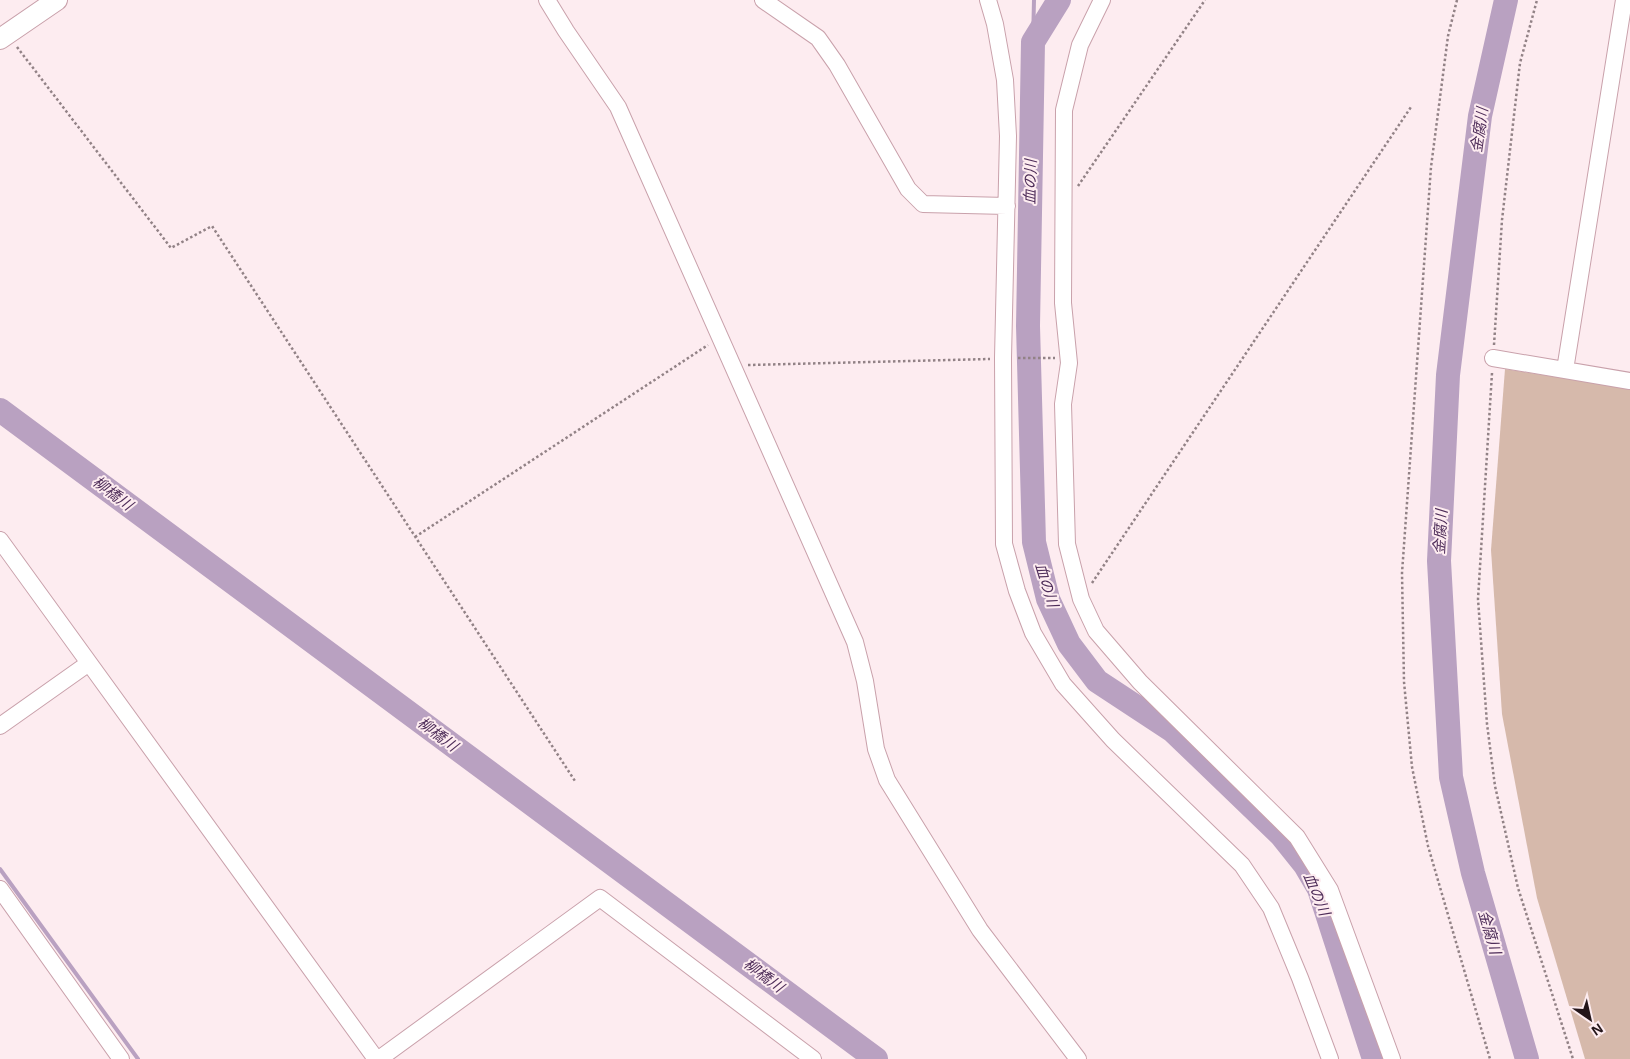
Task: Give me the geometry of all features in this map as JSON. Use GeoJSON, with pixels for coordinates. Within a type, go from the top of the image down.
{"type":"FeatureCollection","features":[{"type":"Feature","properties":{"kind":"street"},"geometry":{"type":"LineString","coordinates":[[4,36],[57,0]]}},
{"type":"Feature","properties":{"kind":"street"},"geometry":{"type":"LineString","coordinates":[[547,0],[618,107],[855,642],[865,681],[876,749],[888,780],[980,930],[1078,1059]]}},
{"type":"Feature","properties":{"kind":"street"},"geometry":{"type":"LineString","coordinates":[[763,0],[818,38],[837,65],[908,189],[923,204],[1007,206]]}},
{"type":"Feature","properties":{"kind":"street"},"geometry":{"type":"LineString","coordinates":[[988,0],[995,24],[1005,80],[1008,136],[1003,358],[1004,544],[1016,591],[1033,632],[1063,684],[1113,740],[1242,865],[1271,908],[1300,978],[1330,1059]]}},
{"type":"Feature","properties":{"kind":"street"},"geometry":{"type":"LineString","coordinates":[[1102,0],[1080,45],[1064,110],[1063,303],[1069,363],[1063,404],[1067,544],[1081,599],[1096,631],[1140,682],[1297,837],[1330,890],[1392,1059]]}},
{"type":"Feature","properties":{"kind":"street"},"geometry":{"type":"LineString","coordinates":[[1565,370],[1624,0]]}},
{"type":"Feature","properties":{"kind":"street"},"geometry":{"type":"LineString","coordinates":[[1493,358],[1630,381]]}},
{"type":"Feature","properties":{"kind":"street"},"geometry":{"type":"LineString","coordinates":[[0,540],[377,1059],[600,898],[813,1059]]}},
{"type":"Feature","properties":{"kind":"street"},"geometry":{"type":"LineString","coordinates":[[0,726],[89,663]]}},
{"type":"Feature","properties":{"kind":"street"},"geometry":{"type":"LineString","coordinates":[[0,889],[121,1059]]}},
{"type":"Feature","properties":{"kind":"path"},"geometry":{"type":"LineString","coordinates":[[1063,208],[1205,0]]}},
{"type":"Feature","properties":{"kind":"path"},"geometry":{"type":"LineString","coordinates":[[1457,0],[1448,36],[1431,167],[1402,573],[1404,682],[1412,767],[1428,846],[1490,1059]]}},
{"type":"Feature","properties":{"kind":"path"},"geometry":{"type":"LineString","coordinates":[[1537,0],[1520,63],[1502,220],[1478,599],[1494,786],[1518,888],[1573,1059]]}},
{"type":"Feature","properties":{"kind":"path"},"geometry":{"type":"LineString","coordinates":[[4,36],[171,248],[212,226],[575,781]]}},
{"type":"Feature","properties":{"kind":"path"},"geometry":{"type":"LineString","coordinates":[[1081,599],[1411,107]]}},
{"type":"Feature","properties":{"kind":"path"},"geometry":{"type":"LineString","coordinates":[[415,537],[721,337]]}},
{"type":"Feature","properties":{"kind":"path"},"geometry":{"type":"LineString","coordinates":[[733,365],[1064,358]]}},
{"type":"Feature","properties":{"kind":"shaded area"},"geometry":{"type":"Polygon","coordinates":[[[1505,369],[1630,388],[1630,1059],[1585,1059],[1537,898],[1502,714],[1491,550],[1505,369]]]}},
{"type":"Feature","properties":{"kind":"waterway"},"geometry":{"type":"LineString","coordinates":[[1033,42],[1034,0]]}},
{"type":"Feature","properties":{"kind":"waterway","name":"血の川"},"geometry":{"type":"LineString","coordinates":[[1059,0],[1033,42],[1028,326],[1034,542],[1048,599],[1069,644],[1097,681],[1173,731],[1281,835],[1305,865],[1319,889],[1374,1059]]}},
{"type":"Feature","properties":{"kind":"waterway","name":"金腐川"},"geometry":{"type":"LineString","coordinates":[[1506,0],[1480,116],[1448,375],[1439,561],[1451,777],[1473,873],[1527,1059]]}},
{"type":"Feature","properties":{"kind":"waterway","name":"柳橋川"},"geometry":{"type":"LineString","coordinates":[[0,410],[876,1059]]}},
{"type":"Feature","properties":{"kind":"waterway"},"geometry":{"type":"LineString","coordinates":[[0,869],[138,1059]]}}]}
